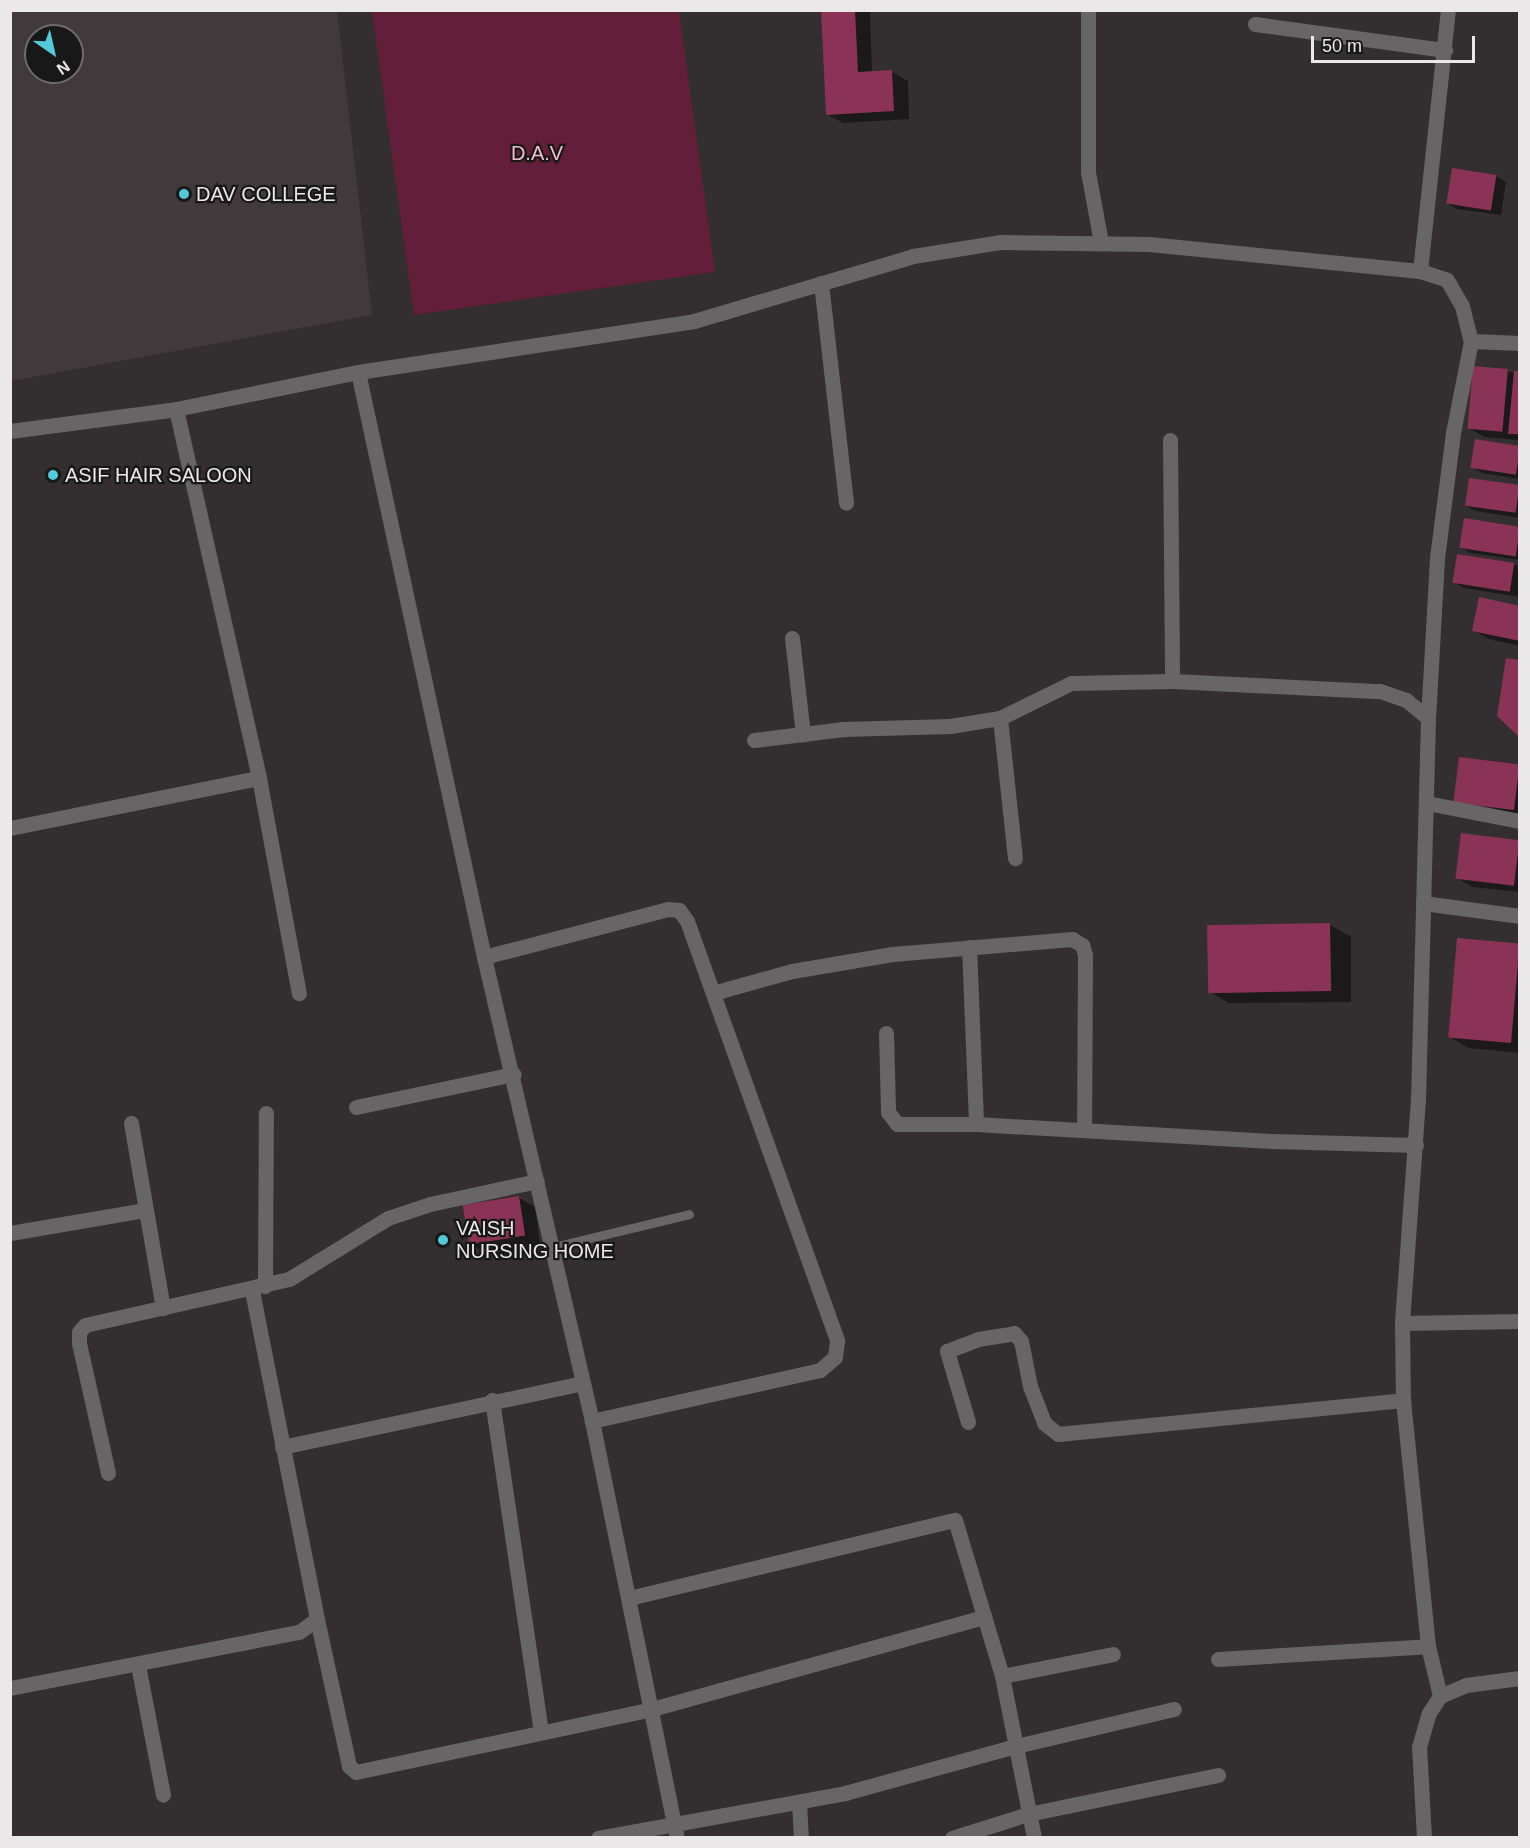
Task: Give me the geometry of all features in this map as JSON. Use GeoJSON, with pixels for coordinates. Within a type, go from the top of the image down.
{"type":"FeatureCollection","features":[{"type":"Feature","properties":{"kind":"street"},"geometry":{"type":"LineString","coordinates":[[1088,10],[1088,172],[1101,242]]}},
{"type":"Feature","properties":{"kind":"street"},"geometry":{"type":"LineString","coordinates":[[1420,271],[1422,224],[1445,50],[1448,10]]}},
{"type":"Feature","properties":{"kind":"street"},"geometry":{"type":"LineString","coordinates":[[1255,24],[1445,50]]}},
{"type":"Feature","properties":{"kind":"street"},"geometry":{"type":"LineString","coordinates":[[10,431],[176,409],[358,372],[694,321],[913,256],[1000,242],[1101,242],[1420,271],[1447,280],[1462,306],[1471,341],[1453,433],[1437,558],[1428,718],[1416,1145],[1402,1323],[1403,1400],[1428,1646],[1440,1696]]}},
{"type":"Feature","properties":{"kind":"street"},"geometry":{"type":"LineString","coordinates":[[821,284],[846,503]]}},
{"type":"Feature","properties":{"kind":"street"},"geometry":{"type":"LineString","coordinates":[[1471,341],[1520,343]]}},
{"type":"Feature","properties":{"kind":"street"},"geometry":{"type":"LineString","coordinates":[[358,372],[484,957],[554,1247],[676,1831]]}},
{"type":"Feature","properties":{"kind":"street"},"geometry":{"type":"LineString","coordinates":[[176,409],[259,778],[299,993]]}},
{"type":"Feature","properties":{"kind":"street"},"geometry":{"type":"LineString","coordinates":[[1170,440],[1172,681]]}},
{"type":"Feature","properties":{"kind":"street"},"geometry":{"type":"LineString","coordinates":[[792,639],[803,734]]}},
{"type":"Feature","properties":{"kind":"street"},"geometry":{"type":"LineString","coordinates":[[754,740],[803,734],[950,726],[1000,718],[1071,683],[1172,681],[1380,691],[1406,700],[1428,718]]}},
{"type":"Feature","properties":{"kind":"street"},"geometry":{"type":"LineString","coordinates":[[1000,718],[1015,858]]}},
{"type":"Feature","properties":{"kind":"street"},"geometry":{"type":"LineString","coordinates":[[10,828],[259,778]]}},
{"type":"Feature","properties":{"kind":"street"},"geometry":{"type":"LineString","coordinates":[[1426,802],[1520,821]]}},
{"type":"Feature","properties":{"kind":"street"},"geometry":{"type":"LineString","coordinates":[[1423,903],[1520,916]]}},
{"type":"Feature","properties":{"kind":"street"},"geometry":{"type":"LineString","coordinates":[[484,957],[668,909],[679,910],[687,921],[837,1341],[835,1357],[820,1370],[592,1422]]}},
{"type":"Feature","properties":{"kind":"street"},"geometry":{"type":"LineString","coordinates":[[713,993],[792,971],[893,954],[1072,939],[1082,945],[1085,955],[1084,1128]]}},
{"type":"Feature","properties":{"kind":"street"},"geometry":{"type":"LineString","coordinates":[[969,947],[976,1124]]}},
{"type":"Feature","properties":{"kind":"street"},"geometry":{"type":"LineString","coordinates":[[886,1033],[891,1119],[897,1124],[1084,1128],[1272,1141],[1416,1145]]}},
{"type":"Feature","properties":{"kind":"street"},"geometry":{"type":"LineString","coordinates":[[356,1107],[514,1074]]}},
{"type":"Feature","properties":{"kind":"street"},"geometry":{"type":"LineString","coordinates":[[266,1113],[259,1288],[282,1448],[349,1766],[353,1772],[541,1730],[652,1709],[984,1617]]}},
{"type":"Feature","properties":{"kind":"street"},"geometry":{"type":"LineString","coordinates":[[131,1123],[144,1210],[163,1308]]}},
{"type":"Feature","properties":{"kind":"street"},"geometry":{"type":"LineString","coordinates":[[108,1473],[79,1332],[85,1325],[259,1288],[289,1279],[388,1218],[430,1204],[537,1181]]}},
{"type":"Feature","properties":{"kind":"street"},"geometry":{"type":"LineString","coordinates":[[10,1233],[144,1210]]}},
{"type":"Feature","properties":{"kind":"street"},"geometry":{"type":"LineString","coordinates":[[1402,1323],[1520,1321]]}},
{"type":"Feature","properties":{"kind":"street"},"geometry":{"type":"LineString","coordinates":[[968,1422],[947,1351],[978,1339],[1014,1333],[1021,1341],[1030,1386],[1044,1423],[1058,1434],[1403,1400]]}},
{"type":"Feature","properties":{"kind":"street"},"geometry":{"type":"LineString","coordinates":[[282,1448],[492,1400],[582,1383]]}},
{"type":"Feature","properties":{"kind":"street"},"geometry":{"type":"LineString","coordinates":[[492,1400],[541,1730]]}},
{"type":"Feature","properties":{"kind":"street"},"geometry":{"type":"LineString","coordinates":[[629,1598],[955,1521],[1002,1676],[1034,1838]]}},
{"type":"Feature","properties":{"kind":"street"},"geometry":{"type":"LineString","coordinates":[[10,1688],[299,1632],[317,1619]]}},
{"type":"Feature","properties":{"kind":"street"},"geometry":{"type":"LineString","coordinates":[[1218,1659],[1428,1646]]}},
{"type":"Feature","properties":{"kind":"street"},"geometry":{"type":"LineString","coordinates":[[1002,1676],[1113,1654]]}},
{"type":"Feature","properties":{"kind":"street"},"geometry":{"type":"LineString","coordinates":[[138,1665],[163,1795]]}},
{"type":"Feature","properties":{"kind":"street"},"geometry":{"type":"LineString","coordinates":[[1424,1838],[1419,1747],[1422,1729],[1440,1696],[1466,1685],[1520,1678]]}},
{"type":"Feature","properties":{"kind":"street"},"geometry":{"type":"LineString","coordinates":[[598,1838],[676,1831],[1174,1709]]}},
{"type":"Feature","properties":{"kind":"street"},"geometry":{"type":"LineString","coordinates":[[952,1838],[1028,1814],[1218,1775]]}},
{"type":"Feature","properties":{"kind":"street"},"geometry":{"type":"LineString","coordinates":[[799,1802],[801,1838]]}},
{"type":"Feature","properties":{"kind":"lane"},"geometry":{"type":"LineString","coordinates":[[554,1247],[689,1214]]}},
{"type":"Feature","properties":{"kind":"shaded area","name":"DAV COLLEGE"},"geometry":{"type":"Polygon","coordinates":[[[11,10],[337,11],[372,315],[11,381],[11,10]]]}},
{"type":"Feature","properties":{"kind":"green space","name":"D.A.V"},"geometry":{"type":"Polygon","coordinates":[[[372,11],[679,11],[715,272],[414,315],[372,11]]]}},
{"type":"Feature","properties":{"kind":"building"},"geometry":{"type":"Polygon","coordinates":[[[821,10],[855,10],[858,72],[892,70],[894,111],[826,115],[821,10]]]}},
{"type":"Feature","properties":{"kind":"building"},"geometry":{"type":"Polygon","coordinates":[[[1452,168],[1496,175],[1491,211],[1446,204],[1452,168]]]}},
{"type":"Feature","properties":{"kind":"building"},"geometry":{"type":"Polygon","coordinates":[[[1473,366],[1508,369],[1502,432],[1468,429],[1473,366]]]}},
{"type":"Feature","properties":{"kind":"building"},"geometry":{"type":"Polygon","coordinates":[[[1514,371],[1520,371],[1520,434],[1508,434],[1514,371]]]}},
{"type":"Feature","properties":{"kind":"building"},"geometry":{"type":"Polygon","coordinates":[[[1475,439],[1520,446],[1516,475],[1470,468],[1475,439]]]}},
{"type":"Feature","properties":{"kind":"building"},"geometry":{"type":"Polygon","coordinates":[[[1469,478],[1520,485],[1516,513],[1465,506],[1469,478]]]}},
{"type":"Feature","properties":{"kind":"building"},"geometry":{"type":"Polygon","coordinates":[[[1464,518],[1520,527],[1516,557],[1459,548],[1464,518]]]}},
{"type":"Feature","properties":{"kind":"building"},"geometry":{"type":"Polygon","coordinates":[[[1457,554],[1514,563],[1510,592],[1452,583],[1457,554]]]}},
{"type":"Feature","properties":{"kind":"building"},"geometry":{"type":"Polygon","coordinates":[[[1479,597],[1520,606],[1520,641],[1472,631],[1479,597]]]}},
{"type":"Feature","properties":{"kind":"building"},"geometry":{"type":"Polygon","coordinates":[[[1506,658],[1520,660],[1520,738],[1497,716],[1506,658]]]}},
{"type":"Feature","properties":{"kind":"building"},"geometry":{"type":"Polygon","coordinates":[[[1459,757],[1520,764],[1514,810],[1453,803],[1459,757]]]}},
{"type":"Feature","properties":{"kind":"building"},"geometry":{"type":"Polygon","coordinates":[[[1461,833],[1520,840],[1514,886],[1455,879],[1461,833]]]}},
{"type":"Feature","properties":{"kind":"building"},"geometry":{"type":"Polygon","coordinates":[[[1330,923],[1331,991],[1208,993],[1207,925],[1330,923]]]}},
{"type":"Feature","properties":{"kind":"building"},"geometry":{"type":"Polygon","coordinates":[[[1457,938],[1520,943],[1511,1043],[1448,1038],[1457,938]]]}},
{"type":"Feature","properties":{"kind":"building"},"geometry":{"type":"Polygon","coordinates":[[[519,1196],[525,1236],[469,1244],[463,1205],[519,1196]]]}},
{"type":"Feature","properties":{"kind":"place","name":"DAV COLLEGE"},"geometry":{"type":"Point","coordinates":[184,194]}},
{"type":"Feature","properties":{"kind":"place","name":"ASIF HAIR SALOON"},"geometry":{"type":"Point","coordinates":[53,475]}},
{"type":"Feature","properties":{"kind":"place","name":"VAISH NURSING HOME"},"geometry":{"type":"Point","coordinates":[443,1240]}}]}
